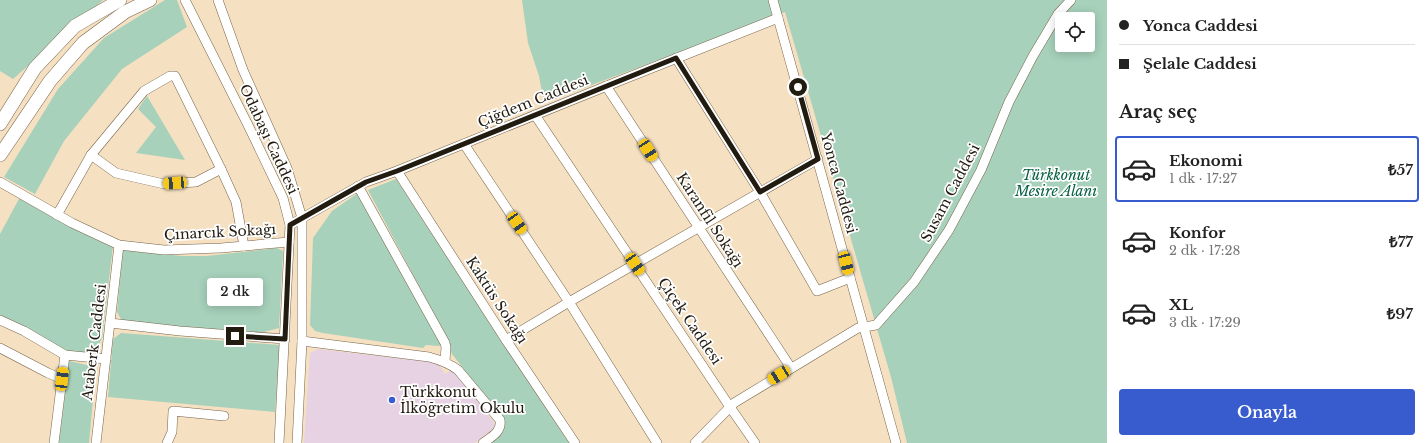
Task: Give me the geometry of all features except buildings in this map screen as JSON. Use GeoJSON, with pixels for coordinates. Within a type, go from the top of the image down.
{"type":"FeatureCollection","features":[{"type":"Feature","properties":{"kind":"street"},"geometry":{"type":"LineString","coordinates":[[0,124],[35,68],[75,26],[120,0]]}},
{"type":"Feature","properties":{"kind":"street"},"geometry":{"type":"LineString","coordinates":[[0,155],[50,81],[83,43],[125,12],[150,0]]}},
{"type":"Feature","properties":{"kind":"street","name":"Odabaşı Caddesi"},"geometry":{"type":"LineString","coordinates":[[185,0],[283,198],[290,225],[280,443]]}},
{"type":"Feature","properties":{"kind":"street","name":"Odabaşı Caddesi"},"geometry":{"type":"LineString","coordinates":[[218,0],[243,70],[287,168],[302,218],[302,341],[297,443]]}},
{"type":"Feature","properties":{"kind":"street","name":"Yonca Caddesi"},"geometry":{"type":"LineString","coordinates":[[773,0],[896,443]]}},
{"type":"Feature","properties":{"kind":"street","name":"Susam Caddesi"},"geometry":{"type":"LineString","coordinates":[[695,443],[734,403],[858,328],[876,325],[914,282],[949,230],[981,170],[1009,102],[1032,56],[1058,14],[1071,0]]}},
{"type":"Feature","properties":{"kind":"street","name":"Çiğdem Caddesi"},"geometry":{"type":"LineString","coordinates":[[290,225],[366,182],[397,171],[778,18]]}},
{"type":"Feature","properties":{"kind":"street"},"geometry":{"type":"LineString","coordinates":[[676,58],[760,192],[817,291],[850,278]]}},
{"type":"Feature","properties":{"kind":"street"},"geometry":{"type":"LineString","coordinates":[[58,215],[91,155],[144,91],[170,76],[175,76],[236,202],[244,246]]}},
{"type":"Feature","properties":{"kind":"street","name":"Karanfil Sokağı"},"geometry":{"type":"LineString","coordinates":[[606,86],[791,368]]}},
{"type":"Feature","properties":{"kind":"street","name":"Çiçek Caddesi"},"geometry":{"type":"LineString","coordinates":[[535,115],[755,443]]}},
{"type":"Feature","properties":{"kind":"street"},"geometry":{"type":"LineString","coordinates":[[464,144],[569,302],[657,443]]}},
{"type":"Feature","properties":{"kind":"street"},"geometry":{"type":"LineString","coordinates":[[91,155],[116,173],[164,184],[196,182],[221,169]]}},
{"type":"Feature","properties":{"kind":"street"},"geometry":{"type":"LineString","coordinates":[[506,340],[569,302],[818,159]]}},
{"type":"Feature","properties":{"kind":"street","name":"Kaktüs Sokağı"},"geometry":{"type":"LineString","coordinates":[[397,171],[506,340],[575,443]]}},
{"type":"Feature","properties":{"kind":"street","name":"Çınarcık Sokağı"},"geometry":{"type":"LineString","coordinates":[[0,182],[58,215],[119,245],[164,250],[221,248],[289,242]]}},
{"type":"Feature","properties":{"kind":"street"},"geometry":{"type":"LineString","coordinates":[[358,186],[445,343],[445,361]]}},
{"type":"Feature","properties":{"kind":"street","name":"Ataberk Caddesi"},"geometry":{"type":"LineString","coordinates":[[96,443],[119,245]]}},
{"type":"Feature","properties":{"kind":"street"},"geometry":{"type":"LineString","coordinates":[[0,320],[24,331],[65,355],[106,359]]}},
{"type":"Feature","properties":{"kind":"street"},"geometry":{"type":"LineString","coordinates":[[110,323],[180,331],[285,339]]}},
{"type":"Feature","properties":{"kind":"street"},"geometry":{"type":"LineString","coordinates":[[302,341],[429,357],[445,361],[458,370],[500,420],[501,426],[498,432],[483,443]]}},
{"type":"Feature","properties":{"kind":"street"},"geometry":{"type":"LineString","coordinates":[[0,348],[62,379]]}},
{"type":"Feature","properties":{"kind":"street"},"geometry":{"type":"LineString","coordinates":[[54,443],[65,355]]}},
{"type":"Feature","properties":{"kind":"street"},"geometry":{"type":"LineString","coordinates":[[167,443],[172,432],[173,412],[224,416]]}},
{"type":"Feature","properties":{"kind":"shaded area","name":"Türkkonut İlköğretim Okulu"},"geometry":{"type":"Polygon","coordinates":[[[318,349],[431,362],[440,366],[445,374],[451,370],[455,372],[496,425],[475,443],[304,443],[310,353],[318,349]]]}},
{"type":"Feature","properties":{"kind":"green space"},"geometry":{"type":"Polygon","coordinates":[[[0,0],[103,0],[13,79],[0,71],[0,0]]]}},
{"type":"Feature","properties":{"kind":"green space"},"geometry":{"type":"Polygon","coordinates":[[[165,0],[177,0],[187,27],[122,69],[64,141],[35,194],[4,177],[58,89],[104,38],[165,0]]]}},
{"type":"Feature","properties":{"kind":"green space","name":"Türkkonut Mesire Alanı"},"geometry":{"type":"Polygon","coordinates":[[[522,0],[1107,0],[1107,443],[907,443],[891,377],[785,12],[544,103],[539,76],[528,43],[522,0]]]}},
{"type":"Feature","properties":{"kind":"green space"},"geometry":{"type":"Polygon","coordinates":[[[147,96],[185,160],[136,153],[156,127],[138,109],[147,96]]]}},
{"type":"Feature","properties":{"kind":"green space"},"geometry":{"type":"Polygon","coordinates":[[[396,179],[569,443],[487,443],[504,429],[504,420],[452,354],[437,320],[368,190],[396,179]]]}},
{"type":"Feature","properties":{"kind":"green space"},"geometry":{"type":"Polygon","coordinates":[[[358,193],[441,345],[426,345],[423,348],[323,333],[315,331],[310,325],[313,238],[332,211],[358,193]]]}},
{"type":"Feature","properties":{"kind":"green space"},"geometry":{"type":"Polygon","coordinates":[[[20,197],[113,246],[102,338],[96,352],[91,355],[65,350],[0,316],[0,234],[20,197]]]}},
{"type":"Feature","properties":{"kind":"green space"},"geometry":{"type":"Polygon","coordinates":[[[277,248],[283,251],[279,328],[256,334],[122,321],[117,312],[123,249],[181,256],[207,256],[277,248]]]}},
{"type":"Feature","properties":{"kind":"green space"},"geometry":{"type":"Polygon","coordinates":[[[121,333],[280,345],[275,412],[108,397],[113,339],[121,333]]]}},
{"type":"Feature","properties":{"kind":"green space"},"geometry":{"type":"Polygon","coordinates":[[[69,361],[96,367],[89,443],[59,443],[69,361]]]}},
{"type":"Feature","properties":{"kind":"place","name":"Türkkonut İlköğretim Okulu"},"geometry":{"type":"Point","coordinates":[392,400]}},
{"type":"Feature","properties":{"kind":"route"},"geometry":{"type":"LineString","coordinates":[[235,336],[285,339],[290,225],[366,182],[397,171],[676,58],[760,192],[818,159],[798,87]]}}]}
